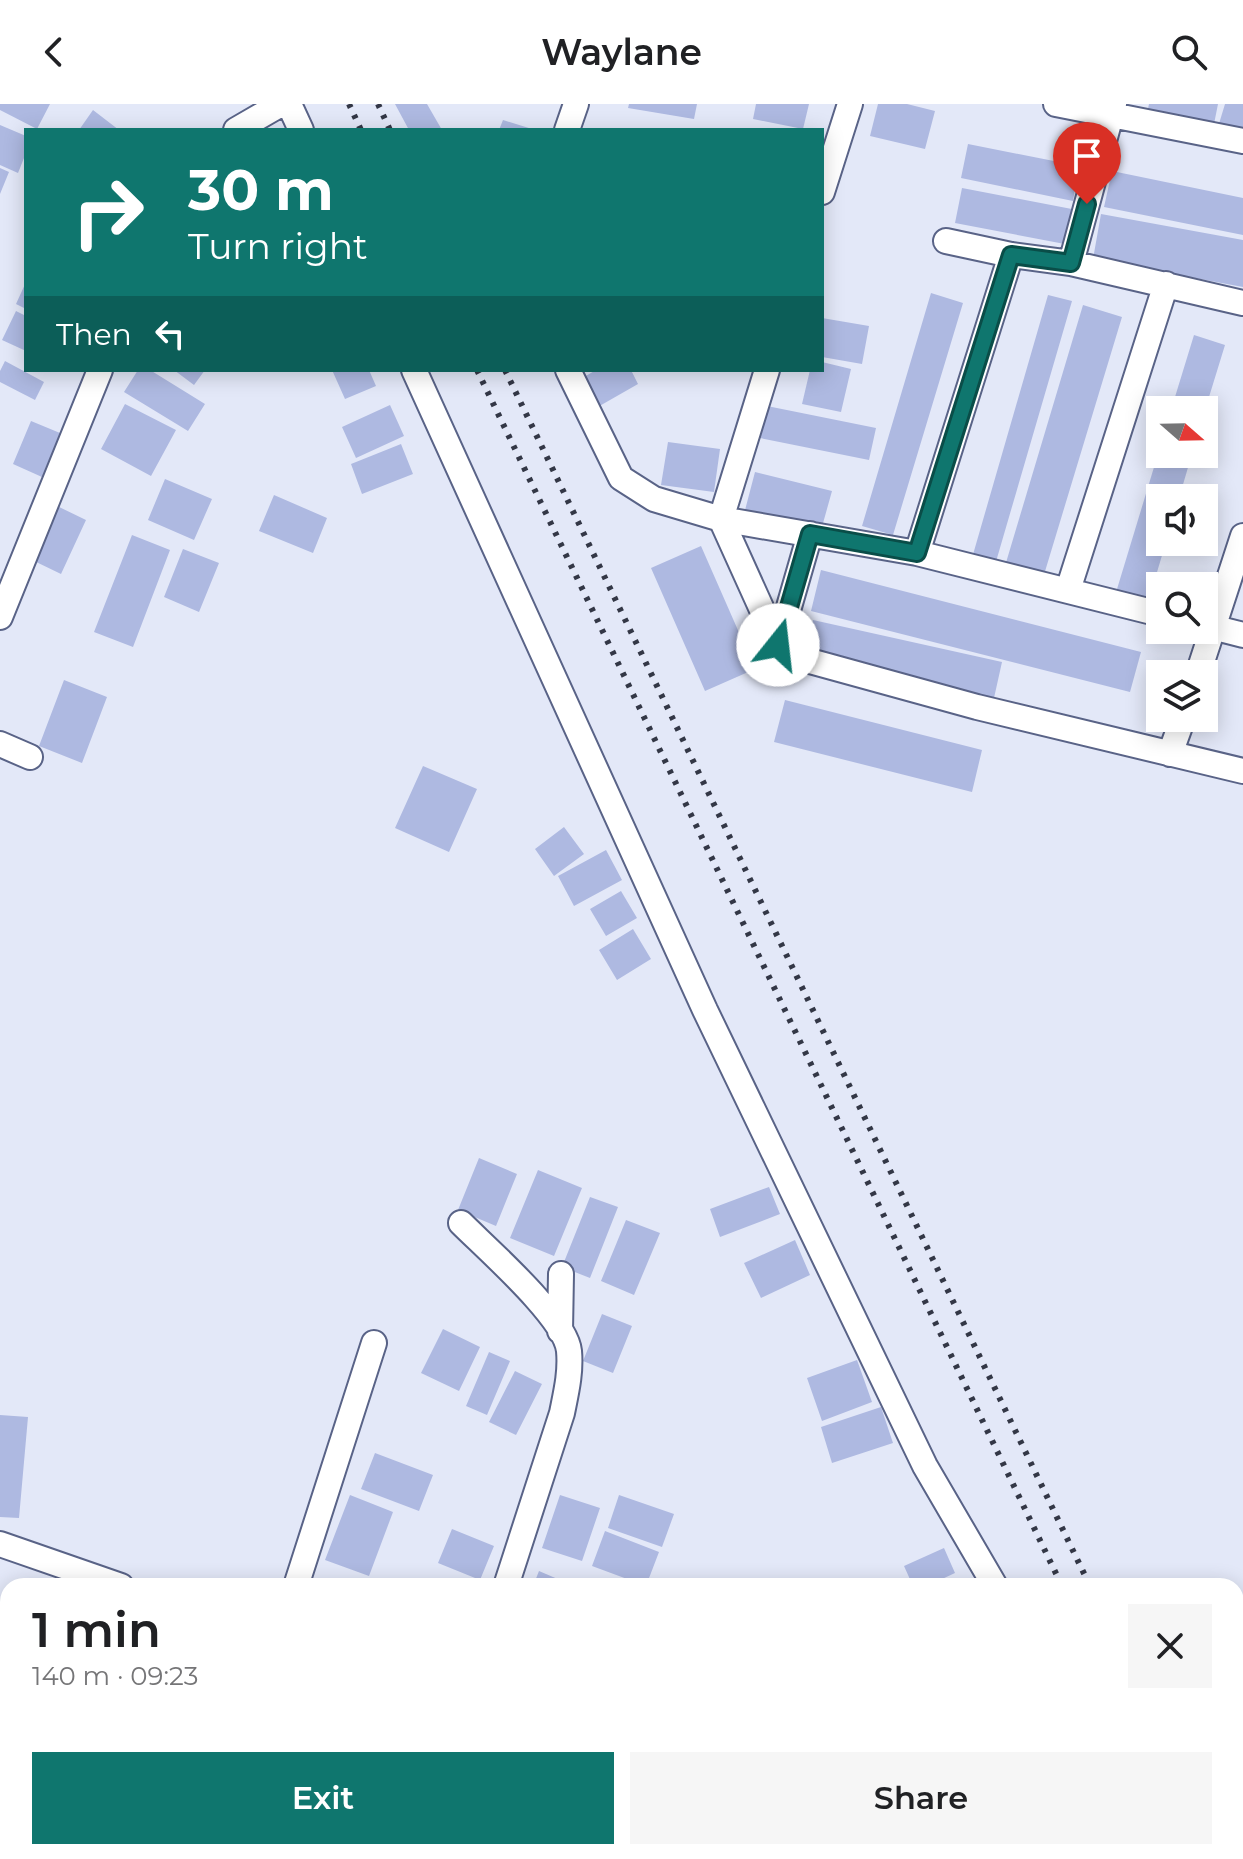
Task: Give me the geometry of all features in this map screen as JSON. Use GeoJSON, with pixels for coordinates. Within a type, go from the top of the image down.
{"type":"FeatureCollection","features":[{"type":"Feature","properties":{"kind":"street"},"geometry":{"type":"LineString","coordinates":[[239,128],[281,104]]}},
{"type":"Feature","properties":{"kind":"street"},"geometry":{"type":"LineString","coordinates":[[289,104],[300,128]]}},
{"type":"Feature","properties":{"kind":"street"},"geometry":{"type":"LineString","coordinates":[[568,128],[576,104]]}},
{"type":"Feature","properties":{"kind":"street"},"geometry":{"type":"LineString","coordinates":[[824,186],[850,104]]}},
{"type":"Feature","properties":{"kind":"street"},"geometry":{"type":"LineString","coordinates":[[1056,104],[1112,110],[1243,141]]}},
{"type":"Feature","properties":{"kind":"street"},"geometry":{"type":"LineString","coordinates":[[1071,263],[1112,110]]}},
{"type":"Feature","properties":{"kind":"street"},"geometry":{"type":"LineString","coordinates":[[946,241],[1011,255],[1071,263],[1243,303]]}},
{"type":"Feature","properties":{"kind":"street"},"geometry":{"type":"LineString","coordinates":[[917,553],[1011,255]]}},
{"type":"Feature","properties":{"kind":"street"},"geometry":{"type":"LineString","coordinates":[[1068,590],[1166,284]]}},
{"type":"Feature","properties":{"kind":"street"},"geometry":{"type":"LineString","coordinates":[[0,617],[99,372]]}},
{"type":"Feature","properties":{"kind":"street"},"geometry":{"type":"LineString","coordinates":[[415,372],[705,1010],[925,1466],[990,1578]]}},
{"type":"Feature","properties":{"kind":"street"},"geometry":{"type":"LineString","coordinates":[[569,372],[621,478],[654,499],[721,519],[917,553],[1146,610]]}},
{"type":"Feature","properties":{"kind":"street"},"geometry":{"type":"LineString","coordinates":[[766,372],[721,519],[778,645],[798,659],[977,707],[1243,771]]}},
{"type":"Feature","properties":{"kind":"street"},"geometry":{"type":"LineString","coordinates":[[778,645],[810,534]]}},
{"type":"Feature","properties":{"kind":"street"},"geometry":{"type":"LineString","coordinates":[[1218,605],[1243,536]]}},
{"type":"Feature","properties":{"kind":"street"},"geometry":{"type":"LineString","coordinates":[[1218,629],[1243,635]]}},
{"type":"Feature","properties":{"kind":"street"},"geometry":{"type":"LineString","coordinates":[[1170,754],[1178,732]]}},
{"type":"Feature","properties":{"kind":"street"},"geometry":{"type":"LineString","coordinates":[[0,744],[30,757]]}},
{"type":"Feature","properties":{"kind":"street"},"geometry":{"type":"LineString","coordinates":[[461,1223],[557,1322],[569,1348],[569,1384],[562,1413],[508,1578]]}},
{"type":"Feature","properties":{"kind":"street"},"geometry":{"type":"LineString","coordinates":[[507,1578],[549,1439],[560,1371],[561,1274]]}},
{"type":"Feature","properties":{"kind":"street"},"geometry":{"type":"LineString","coordinates":[[299,1578],[374,1343]]}},
{"type":"Feature","properties":{"kind":"street"},"geometry":{"type":"LineString","coordinates":[[0,1544],[98,1578]]}},
{"type":"Feature","properties":{"kind":"building"},"geometry":{"type":"Polygon","coordinates":[[[0,104],[50,104],[38,128],[0,110],[0,104]]]}},
{"type":"Feature","properties":{"kind":"building"},"geometry":{"type":"Polygon","coordinates":[[[395,104],[427,104],[441,128],[408,128],[395,104]]]}},
{"type":"Feature","properties":{"kind":"building"},"geometry":{"type":"Polygon","coordinates":[[[629,104],[697,104],[694,119],[628,108],[629,104]]]}},
{"type":"Feature","properties":{"kind":"building"},"geometry":{"type":"Polygon","coordinates":[[[756,104],[809,104],[803,128],[753,119],[756,104]]]}},
{"type":"Feature","properties":{"kind":"building"},"geometry":{"type":"Polygon","coordinates":[[[878,104],[907,104],[935,111],[925,149],[870,136],[878,104]]]}},
{"type":"Feature","properties":{"kind":"building"},"geometry":{"type":"Polygon","coordinates":[[[1149,104],[1218,104],[1213,129],[1146,118],[1149,104]]]}},
{"type":"Feature","properties":{"kind":"building"},"geometry":{"type":"Polygon","coordinates":[[[1225,104],[1243,104],[1243,134],[1218,127],[1225,104]]]}},
{"type":"Feature","properties":{"kind":"building"},"geometry":{"type":"Polygon","coordinates":[[[93,110],[116,128],[80,128],[93,110]]]}},
{"type":"Feature","properties":{"kind":"building"},"geometry":{"type":"Polygon","coordinates":[[[503,120],[529,128],[500,128],[503,120]]]}},
{"type":"Feature","properties":{"kind":"building"},"geometry":{"type":"Polygon","coordinates":[[[0,125],[24,135],[24,158],[18,173],[0,165],[0,125]]]}},
{"type":"Feature","properties":{"kind":"building"},"geometry":{"type":"Polygon","coordinates":[[[968,144],[1079,166],[1073,201],[961,178],[968,144]]]}},
{"type":"Feature","properties":{"kind":"building"},"geometry":{"type":"Polygon","coordinates":[[[0,168],[9,172],[0,194],[0,168]]]}},
{"type":"Feature","properties":{"kind":"building"},"geometry":{"type":"Polygon","coordinates":[[[1112,171],[1243,198],[1243,235],[1104,207],[1112,171]]]}},
{"type":"Feature","properties":{"kind":"building"},"geometry":{"type":"Polygon","coordinates":[[[962,188],[1077,210],[1070,245],[955,223],[962,188]]]}},
{"type":"Feature","properties":{"kind":"building"},"geometry":{"type":"Polygon","coordinates":[[[1101,214],[1243,240],[1243,287],[1093,259],[1101,214]]]}},
{"type":"Feature","properties":{"kind":"building"},"geometry":{"type":"Polygon","coordinates":[[[24,286],[24,308],[16,304],[24,286]]]}},
{"type":"Feature","properties":{"kind":"building"},"geometry":{"type":"Polygon","coordinates":[[[931,293],[963,303],[893,535],[862,526],[931,293]]]}},
{"type":"Feature","properties":{"kind":"building"},"geometry":{"type":"Polygon","coordinates":[[[1048,295],[1072,301],[995,565],[972,558],[1048,295]]]}},
{"type":"Feature","properties":{"kind":"building"},"geometry":{"type":"Polygon","coordinates":[[[1083,305],[1122,317],[1043,578],[1005,566],[1083,305]]]}},
{"type":"Feature","properties":{"kind":"building"},"geometry":{"type":"Polygon","coordinates":[[[16,311],[24,315],[24,350],[2,340],[16,311]]]}},
{"type":"Feature","properties":{"kind":"building"},"geometry":{"type":"Polygon","coordinates":[[[824,318],[869,326],[862,364],[824,357],[824,318]]]}},
{"type":"Feature","properties":{"kind":"building"},"geometry":{"type":"Polygon","coordinates":[[[1194,335],[1225,345],[1209,396],[1175,396],[1194,335]]]}},
{"type":"Feature","properties":{"kind":"building"},"geometry":{"type":"Polygon","coordinates":[[[5,361],[44,382],[35,400],[0,382],[0,371],[5,361]]]}},
{"type":"Feature","properties":{"kind":"building"},"geometry":{"type":"Polygon","coordinates":[[[824,362],[851,369],[841,412],[802,404],[810,372],[824,372],[824,362]]]}},
{"type":"Feature","properties":{"kind":"building"},"geometry":{"type":"Polygon","coordinates":[[[137,372],[153,372],[205,404],[188,431],[124,392],[137,372]]]}},
{"type":"Feature","properties":{"kind":"building"},"geometry":{"type":"Polygon","coordinates":[[[177,372],[204,372],[194,385],[177,372]]]}},
{"type":"Feature","properties":{"kind":"building"},"geometry":{"type":"Polygon","coordinates":[[[333,372],[370,372],[376,386],[345,399],[333,372]]]}},
{"type":"Feature","properties":{"kind":"building"},"geometry":{"type":"Polygon","coordinates":[[[593,372],[632,372],[638,384],[596,408],[579,380],[593,372]]]}},
{"type":"Feature","properties":{"kind":"building"},"geometry":{"type":"Polygon","coordinates":[[[125,404],[176,430],[151,476],[101,449],[125,404]]]}},
{"type":"Feature","properties":{"kind":"building"},"geometry":{"type":"Polygon","coordinates":[[[390,405],[404,436],[356,458],[342,427],[390,405]]]}},
{"type":"Feature","properties":{"kind":"building"},"geometry":{"type":"Polygon","coordinates":[[[762,405],[876,428],[869,460],[755,437],[762,405]]]}},
{"type":"Feature","properties":{"kind":"building"},"geometry":{"type":"Polygon","coordinates":[[[31,421],[60,433],[42,477],[13,464],[31,421]]]}},
{"type":"Feature","properties":{"kind":"building"},"geometry":{"type":"Polygon","coordinates":[[[668,442],[720,449],[714,492],[661,485],[668,442]]]}},
{"type":"Feature","properties":{"kind":"building"},"geometry":{"type":"Polygon","coordinates":[[[401,444],[413,474],[362,494],[351,464],[401,444]]]}},
{"type":"Feature","properties":{"kind":"building"},"geometry":{"type":"Polygon","coordinates":[[[1154,468],[1188,468],[1183,484],[1149,484],[1154,468]]]}},
{"type":"Feature","properties":{"kind":"building"},"geometry":{"type":"Polygon","coordinates":[[[755,472],[832,491],[820,534],[744,514],[755,472]]]}},
{"type":"Feature","properties":{"kind":"building"},"geometry":{"type":"Polygon","coordinates":[[[165,479],[212,499],[194,540],[148,520],[165,479]]]}},
{"type":"Feature","properties":{"kind":"building"},"geometry":{"type":"Polygon","coordinates":[[[1146,494],[1146,556],[1162,556],[1157,572],[1146,572],[1146,609],[1114,599],[1146,494]]]}},
{"type":"Feature","properties":{"kind":"building"},"geometry":{"type":"Polygon","coordinates":[[[274,495],[327,518],[313,553],[259,531],[274,495]]]}},
{"type":"Feature","properties":{"kind":"building"},"geometry":{"type":"Polygon","coordinates":[[[55,505],[86,520],[61,574],[30,559],[55,505]]]}},
{"type":"Feature","properties":{"kind":"building"},"geometry":{"type":"Polygon","coordinates":[[[132,535],[170,550],[133,647],[94,632],[132,535]]]}},
{"type":"Feature","properties":{"kind":"building"},"geometry":{"type":"Polygon","coordinates":[[[701,546],[755,669],[705,691],[651,568],[701,546]]]}},
{"type":"Feature","properties":{"kind":"building"},"geometry":{"type":"Polygon","coordinates":[[[183,549],[219,563],[199,612],[164,597],[183,549]]]}},
{"type":"Feature","properties":{"kind":"building"},"geometry":{"type":"Polygon","coordinates":[[[821,570],[1141,652],[1130,692],[811,611],[821,570]]]}},
{"type":"Feature","properties":{"kind":"building"},"geometry":{"type":"Polygon","coordinates":[[[813,620],[1002,662],[994,698],[805,654],[813,620]]]}},
{"type":"Feature","properties":{"kind":"building"},"geometry":{"type":"Polygon","coordinates":[[[64,680],[107,697],[82,763],[39,746],[64,680]]]}},
{"type":"Feature","properties":{"kind":"building"},"geometry":{"type":"Polygon","coordinates":[[[785,700],[982,750],[972,792],[774,742],[785,700]]]}},
{"type":"Feature","properties":{"kind":"building"},"geometry":{"type":"Polygon","coordinates":[[[423,766],[477,789],[449,852],[395,828],[423,766]]]}},
{"type":"Feature","properties":{"kind":"building"},"geometry":{"type":"Polygon","coordinates":[[[564,827],[584,854],[554,876],[535,849],[564,827]]]}},
{"type":"Feature","properties":{"kind":"building"},"geometry":{"type":"Polygon","coordinates":[[[606,850],[622,880],[574,906],[558,876],[606,850]]]}},
{"type":"Feature","properties":{"kind":"building"},"geometry":{"type":"Polygon","coordinates":[[[621,891],[637,918],[606,936],[590,909],[621,891]]]}},
{"type":"Feature","properties":{"kind":"building"},"geometry":{"type":"Polygon","coordinates":[[[633,929],[651,959],[617,980],[599,950],[633,929]]]}},
{"type":"Feature","properties":{"kind":"building"},"geometry":{"type":"Polygon","coordinates":[[[479,1158],[517,1174],[496,1226],[458,1210],[479,1158]]]}},
{"type":"Feature","properties":{"kind":"building"},"geometry":{"type":"Polygon","coordinates":[[[538,1170],[582,1188],[554,1256],[510,1238],[538,1170]]]}},
{"type":"Feature","properties":{"kind":"building"},"geometry":{"type":"Polygon","coordinates":[[[769,1187],[780,1214],[720,1237],[710,1209],[769,1187]]]}},
{"type":"Feature","properties":{"kind":"building"},"geometry":{"type":"Polygon","coordinates":[[[590,1197],[618,1207],[590,1278],[562,1267],[590,1197]]]}},
{"type":"Feature","properties":{"kind":"building"},"geometry":{"type":"Polygon","coordinates":[[[626,1220],[660,1233],[634,1295],[601,1281],[626,1220]]]}},
{"type":"Feature","properties":{"kind":"building"},"geometry":{"type":"Polygon","coordinates":[[[795,1240],[810,1275],[761,1298],[744,1263],[795,1240]]]}},
{"type":"Feature","properties":{"kind":"building"},"geometry":{"type":"Polygon","coordinates":[[[602,1314],[632,1326],[613,1373],[583,1361],[602,1314]]]}},
{"type":"Feature","properties":{"kind":"building"},"geometry":{"type":"Polygon","coordinates":[[[443,1329],[480,1347],[459,1391],[421,1373],[443,1329]]]}},
{"type":"Feature","properties":{"kind":"building"},"geometry":{"type":"Polygon","coordinates":[[[489,1352],[510,1361],[487,1415],[466,1406],[489,1352]]]}},
{"type":"Feature","properties":{"kind":"building"},"geometry":{"type":"Polygon","coordinates":[[[857,1360],[872,1402],[822,1421],[807,1378],[857,1360]]]}},
{"type":"Feature","properties":{"kind":"building"},"geometry":{"type":"Polygon","coordinates":[[[515,1371],[542,1384],[516,1435],[489,1422],[515,1371]]]}},
{"type":"Feature","properties":{"kind":"building"},"geometry":{"type":"Polygon","coordinates":[[[881,1407],[893,1443],[832,1463],[821,1427],[881,1407]]]}},
{"type":"Feature","properties":{"kind":"building"},"geometry":{"type":"Polygon","coordinates":[[[0,1415],[28,1417],[19,1518],[0,1517],[0,1415]]]}},
{"type":"Feature","properties":{"kind":"building"},"geometry":{"type":"Polygon","coordinates":[[[375,1453],[433,1475],[419,1511],[361,1489],[375,1453]]]}},
{"type":"Feature","properties":{"kind":"building"},"geometry":{"type":"Polygon","coordinates":[[[350,1495],[393,1512],[369,1576],[325,1560],[350,1495]]]}},
{"type":"Feature","properties":{"kind":"building"},"geometry":{"type":"Polygon","coordinates":[[[560,1495],[600,1508],[582,1561],[542,1548],[560,1495]]]}},
{"type":"Feature","properties":{"kind":"building"},"geometry":{"type":"Polygon","coordinates":[[[619,1495],[674,1514],[662,1547],[608,1528],[619,1495]]]}},
{"type":"Feature","properties":{"kind":"building"},"geometry":{"type":"Polygon","coordinates":[[[452,1529],[494,1546],[481,1578],[438,1563],[452,1529]]]}},
{"type":"Feature","properties":{"kind":"building"},"geometry":{"type":"Polygon","coordinates":[[[605,1531],[659,1552],[649,1578],[624,1578],[592,1566],[605,1531]]]}},
{"type":"Feature","properties":{"kind":"building"},"geometry":{"type":"Polygon","coordinates":[[[944,1548],[955,1573],[944,1578],[909,1578],[904,1566],[944,1548]]]}},
{"type":"Feature","properties":{"kind":"building"},"geometry":{"type":"Polygon","coordinates":[[[539,1571],[555,1578],[536,1578],[539,1571]]]}},
{"type":"Feature","properties":{"kind":"railway"},"geometry":{"type":"LineString","coordinates":[[349,104],[360,128]]}},
{"type":"Feature","properties":{"kind":"railway"},"geometry":{"type":"LineString","coordinates":[[378,104],[389,128]]}},
{"type":"Feature","properties":{"kind":"railway"},"geometry":{"type":"LineString","coordinates":[[478,372],[1058,1578]]}},
{"type":"Feature","properties":{"kind":"railway"},"geometry":{"type":"LineString","coordinates":[[506,372],[1086,1578]]}},
{"type":"Feature","properties":{"kind":"route"},"geometry":{"type":"LineString","coordinates":[[778,645],[810,534],[917,553],[1011,255],[1071,263],[1087,204]]}}]}
